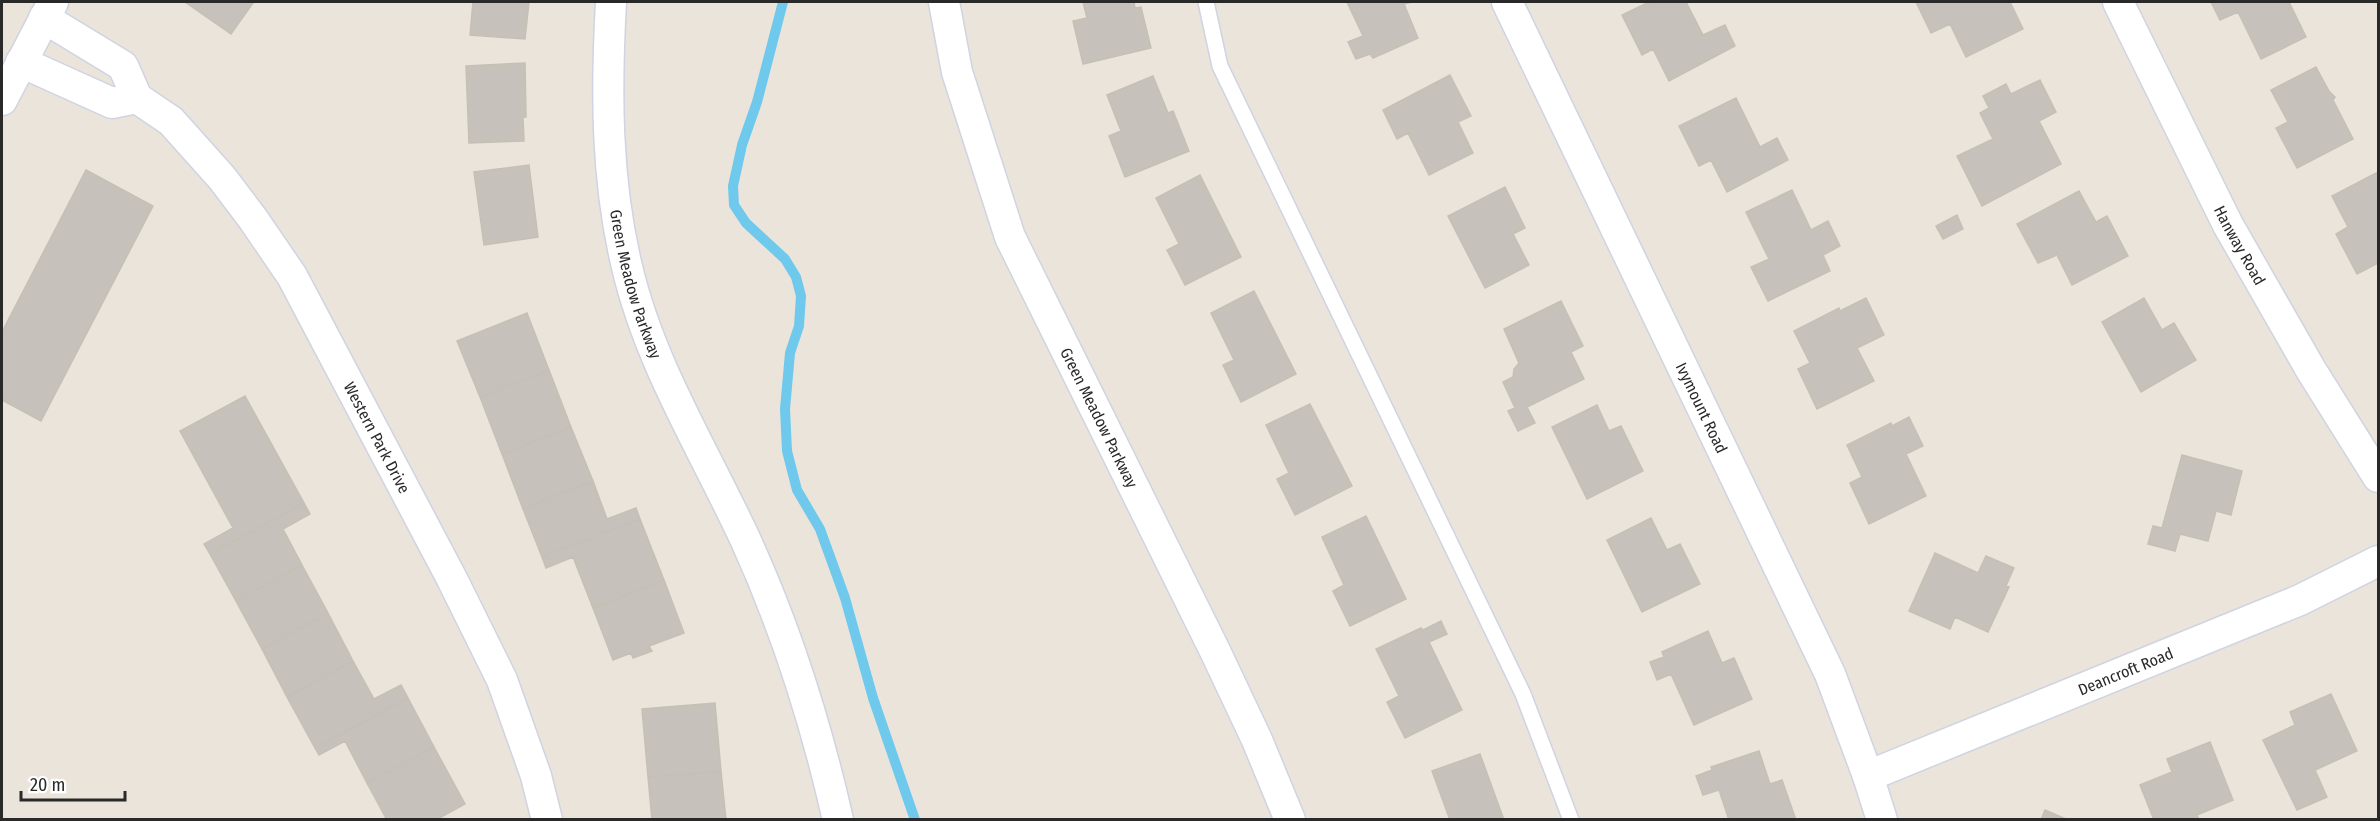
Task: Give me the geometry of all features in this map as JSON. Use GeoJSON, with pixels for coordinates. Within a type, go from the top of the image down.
{"type":"FeatureCollection","features":[{"type":"Feature","properties":{"kind":"street","name":"Green Meadow Parkway"},"geometry":{"type":"LineString","coordinates":[[611,2],[608,132],[614,205],[627,268],[646,332],[673,397],[745,540],[776,609],[818,733],[838,819]]}},
{"type":"Feature","properties":{"kind":"street","name":"Green Meadow Parkway"},"geometry":{"type":"LineString","coordinates":[[944,2],[957,72],[1010,237],[1215,651],[1257,740],[1290,819]]}},
{"type":"Feature","properties":{"kind":"street","name":"Ivymount Road"},"geometry":{"type":"LineString","coordinates":[[1507,2],[1825,664],[1882,819]]}},
{"type":"Feature","properties":{"kind":"street","name":"Hanway Road"},"geometry":{"type":"LineString","coordinates":[[2118,2],[2228,225],[2311,370],[2379,477]]}},
{"type":"Feature","properties":{"kind":"street"},"geometry":{"type":"LineString","coordinates":[[2,100],[21,62],[48,10],[123,66],[137,98],[112,103],[21,62]]}},
{"type":"Feature","properties":{"kind":"street","name":"Western Park Drive"},"geometry":{"type":"LineString","coordinates":[[137,98],[171,121],[222,178],[292,276],[452,579],[502,680],[536,776],[547,819]]}},
{"type":"Feature","properties":{"kind":"street","name":"Deancroft Road"},"geometry":{"type":"LineString","coordinates":[[1868,776],[2300,600],[2379,561]]}},
{"type":"Feature","properties":{"kind":"lane"},"geometry":{"type":"LineString","coordinates":[[1206,2],[1220,66],[1523,694],[1571,819]]}},
{"type":"Feature","properties":{"kind":"building"},"geometry":{"type":"Polygon","coordinates":[[[185,2],[251,2],[253,3],[231,34],[185,2]]]}},
{"type":"Feature","properties":{"kind":"building"},"geometry":{"type":"Polygon","coordinates":[[[473,2],[529,2],[525,39],[470,35],[473,2]]]}},
{"type":"Feature","properties":{"kind":"building"},"geometry":{"type":"Polygon","coordinates":[[[1083,2],[1134,2],[1135,8],[1141,7],[1151,48],[1083,64],[1073,21],[1087,18],[1083,2]]]}},
{"type":"Feature","properties":{"kind":"building"},"geometry":{"type":"Polygon","coordinates":[[[1347,2],[1412,2],[1404,4],[1418,38],[1373,58],[1370,54],[1356,59],[1348,42],[1363,36],[1347,2]]]}},
{"type":"Feature","properties":{"kind":"building"},"geometry":{"type":"Polygon","coordinates":[[[1649,2],[1686,2],[1703,35],[1725,25],[1735,46],[1669,81],[1653,49],[1642,55],[1622,15],[1649,2]]]}},
{"type":"Feature","properties":{"kind":"building"},"geometry":{"type":"Polygon","coordinates":[[[1916,2],[2010,2],[2023,29],[1966,57],[1950,24],[1931,33],[1916,2]]]}},
{"type":"Feature","properties":{"kind":"building"},"geometry":{"type":"Polygon","coordinates":[[[2211,2],[2289,2],[2306,37],[2261,59],[2238,12],[2220,20],[2211,2]]]}},
{"type":"Feature","properties":{"kind":"building"},"geometry":{"type":"Polygon","coordinates":[[[525,63],[524,141],[469,143],[466,66],[525,63]]]}},
{"type":"Feature","properties":{"kind":"building"},"geometry":{"type":"Polygon","coordinates":[[[2316,67],[2329,91],[2335,97],[2333,100],[2353,139],[2297,168],[2276,128],[2288,122],[2271,90],[2316,67]]]}},
{"type":"Feature","properties":{"kind":"building"},"geometry":{"type":"Polygon","coordinates":[[[1450,75],[1471,116],[1458,122],[1473,153],[1429,175],[1408,133],[1397,139],[1383,110],[1450,75]]]}},
{"type":"Feature","properties":{"kind":"building"},"geometry":{"type":"Polygon","coordinates":[[[1153,76],[1168,113],[1173,111],[1189,151],[1125,177],[1109,136],[1121,131],[1107,95],[1153,76]]]}},
{"type":"Feature","properties":{"kind":"building"},"geometry":{"type":"Polygon","coordinates":[[[2040,80],[2056,112],[2039,121],[2061,164],[1982,206],[1957,156],[1993,139],[1980,113],[1989,108],[1983,96],[2006,84],[2011,94],[2040,80]]]}},
{"type":"Feature","properties":{"kind":"building"},"geometry":{"type":"Polygon","coordinates":[[[1736,98],[1760,147],[1777,138],[1788,160],[1727,192],[1711,160],[1699,166],[1679,126],[1736,98]]]}},
{"type":"Feature","properties":{"kind":"building"},"geometry":{"type":"Polygon","coordinates":[[[529,165],[538,237],[484,245],[474,172],[529,165]]]}},
{"type":"Feature","properties":{"kind":"building"},"geometry":{"type":"Polygon","coordinates":[[[86,170],[153,206],[41,421],[2,400],[2,332],[86,170]]]}},
{"type":"Feature","properties":{"kind":"building"},"geometry":{"type":"Polygon","coordinates":[[[2378,172],[2378,263],[2357,274],[2336,234],[2348,227],[2332,196],[2378,172]]]}},
{"type":"Feature","properties":{"kind":"building"},"geometry":{"type":"Polygon","coordinates":[[[1200,175],[1241,257],[1185,285],[1167,250],[1179,244],[1156,198],[1200,175]]]}},
{"type":"Feature","properties":{"kind":"building"},"geometry":{"type":"Polygon","coordinates":[[[1505,187],[1525,228],[1513,234],[1529,265],[1485,288],[1448,216],[1505,187]]]}},
{"type":"Feature","properties":{"kind":"building"},"geometry":{"type":"Polygon","coordinates":[[[1792,190],[1811,230],[1828,221],[1840,246],[1823,255],[1830,271],[1768,301],[1751,267],[1769,259],[1746,212],[1792,190]]]}},
{"type":"Feature","properties":{"kind":"building"},"geometry":{"type":"Polygon","coordinates":[[[2079,191],[2096,222],[2107,216],[2128,256],[2072,285],[2056,253],[2055,256],[2038,263],[2017,224],[2079,191]]]}},
{"type":"Feature","properties":{"kind":"building"},"geometry":{"type":"Polygon","coordinates":[[[1957,215],[1963,229],[1943,239],[1936,226],[1957,215]]]}},
{"type":"Feature","properties":{"kind":"building"},"geometry":{"type":"Polygon","coordinates":[[[1254,291],[1296,374],[1241,402],[1223,365],[1234,360],[1211,313],[1254,291]]]}},
{"type":"Feature","properties":{"kind":"building"},"geometry":{"type":"Polygon","coordinates":[[[1866,298],[1884,335],[1857,348],[1874,381],[1817,409],[1798,369],[1810,363],[1794,331],[1839,308],[1840,311],[1866,298]]]}},
{"type":"Feature","properties":{"kind":"building"},"geometry":{"type":"Polygon","coordinates":[[[2144,298],[2162,330],[2174,323],[2196,360],[2141,392],[2102,322],[2144,298]]]}},
{"type":"Feature","properties":{"kind":"building"},"geometry":{"type":"Polygon","coordinates":[[[1561,301],[1583,346],[1571,352],[1584,379],[1527,407],[1535,423],[1518,431],[1508,411],[1515,408],[1503,382],[1513,377],[1514,369],[1519,363],[1504,329],[1561,301]]]}},
{"type":"Feature","properties":{"kind":"building"},"geometry":{"type":"Polygon","coordinates":[[[527,313],[549,370],[480,397],[457,341],[527,313]]]}},
{"type":"Feature","properties":{"kind":"building"},"geometry":{"type":"Polygon","coordinates":[[[549,370],[571,427],[502,454],[480,397],[549,370]]]}},
{"type":"Feature","properties":{"kind":"building"},"geometry":{"type":"Polygon","coordinates":[[[245,396],[304,503],[210,554],[204,544],[233,528],[180,431],[245,396]]]}},
{"type":"Feature","properties":{"kind":"building"},"geometry":{"type":"Polygon","coordinates":[[[1310,404],[1352,486],[1295,515],[1277,479],[1289,473],[1266,425],[1310,404]]]}},
{"type":"Feature","properties":{"kind":"building"},"geometry":{"type":"Polygon","coordinates":[[[1597,405],[1609,431],[1621,426],[1643,471],[1587,499],[1552,427],[1597,405]]]}},
{"type":"Feature","properties":{"kind":"building"},"geometry":{"type":"Polygon","coordinates":[[[1909,417],[1923,446],[1906,454],[1926,496],[1869,524],[1850,483],[1862,477],[1847,445],[1891,423],[1892,426],[1909,417]]]}},
{"type":"Feature","properties":{"kind":"building"},"geometry":{"type":"Polygon","coordinates":[[[571,427],[593,481],[523,509],[502,454],[571,427]]]}},
{"type":"Feature","properties":{"kind":"building"},"geometry":{"type":"Polygon","coordinates":[[[2182,455],[2242,471],[2231,515],[2216,511],[2208,541],[2180,534],[2175,551],[2148,544],[2153,526],[2162,528],[2182,455]]]}},
{"type":"Feature","properties":{"kind":"building"},"geometry":{"type":"Polygon","coordinates":[[[593,481],[607,519],[636,508],[640,519],[542,557],[523,509],[593,481]]]}},
{"type":"Feature","properties":{"kind":"building"},"geometry":{"type":"Polygon","coordinates":[[[304,503],[310,514],[283,529],[302,565],[236,601],[210,554],[304,503]]]}},
{"type":"Feature","properties":{"kind":"building"},"geometry":{"type":"Polygon","coordinates":[[[1366,516],[1406,599],[1350,626],[1333,591],[1344,585],[1322,537],[1366,516]]]}},
{"type":"Feature","properties":{"kind":"building"},"geometry":{"type":"Polygon","coordinates":[[[1651,518],[1667,550],[1680,544],[1700,584],[1642,612],[1607,540],[1651,518]]]}},
{"type":"Feature","properties":{"kind":"building"},"geometry":{"type":"Polygon","coordinates":[[[640,519],[664,580],[593,608],[573,557],[546,568],[542,557],[640,519]]]}},
{"type":"Feature","properties":{"kind":"building"},"geometry":{"type":"Polygon","coordinates":[[[1935,553],[1978,573],[1986,556],[2014,568],[2006,586],[2009,587],[1988,632],[1955,617],[1950,629],[1909,611],[1935,553]]]}},
{"type":"Feature","properties":{"kind":"building"},"geometry":{"type":"Polygon","coordinates":[[[302,565],[328,613],[262,649],[236,601],[302,565]]]}},
{"type":"Feature","properties":{"kind":"building"},"geometry":{"type":"Polygon","coordinates":[[[664,580],[684,633],[649,646],[652,651],[633,658],[631,653],[613,660],[593,608],[664,580]]]}},
{"type":"Feature","properties":{"kind":"building"},"geometry":{"type":"Polygon","coordinates":[[[328,613],[353,661],[287,697],[262,649],[328,613]]]}},
{"type":"Feature","properties":{"kind":"building"},"geometry":{"type":"Polygon","coordinates":[[[1441,621],[1447,634],[1429,642],[1462,710],[1405,738],[1387,702],[1399,696],[1376,649],[1441,621]]]}},
{"type":"Feature","properties":{"kind":"building"},"geometry":{"type":"Polygon","coordinates":[[[1708,631],[1722,663],[1734,658],[1752,699],[1694,725],[1671,674],[1657,680],[1650,662],[1664,657],[1662,652],[1708,631]]]}},
{"type":"Feature","properties":{"kind":"building"},"geometry":{"type":"Polygon","coordinates":[[[353,661],[374,699],[401,685],[408,698],[315,748],[287,697],[353,661]]]}},
{"type":"Feature","properties":{"kind":"building"},"geometry":{"type":"Polygon","coordinates":[[[2331,694],[2357,751],[2315,770],[2327,797],[2297,810],[2263,740],[2295,725],[2290,712],[2331,694]]]}},
{"type":"Feature","properties":{"kind":"building"},"geometry":{"type":"Polygon","coordinates":[[[408,698],[434,747],[367,783],[345,741],[319,755],[315,748],[408,698]]]}},
{"type":"Feature","properties":{"kind":"building"},"geometry":{"type":"Polygon","coordinates":[[[715,703],[721,771],[648,777],[642,709],[715,703]]]}},
{"type":"Feature","properties":{"kind":"building"},"geometry":{"type":"Polygon","coordinates":[[[2210,742],[2233,800],[2197,815],[2199,820],[2154,820],[2140,785],[2172,772],[2167,759],[2210,742]]]}},
{"type":"Feature","properties":{"kind":"building"},"geometry":{"type":"Polygon","coordinates":[[[434,747],[465,804],[436,820],[387,820],[367,783],[434,747]]]}},
{"type":"Feature","properties":{"kind":"building"},"geometry":{"type":"Polygon","coordinates":[[[1759,751],[1770,784],[1782,780],[1796,820],[1729,820],[1719,790],[1703,795],[1696,776],[1712,770],[1711,767],[1759,751]]]}},
{"type":"Feature","properties":{"kind":"building"},"geometry":{"type":"Polygon","coordinates":[[[1480,754],[1504,820],[1450,820],[1432,771],[1480,754]]]}},
{"type":"Feature","properties":{"kind":"building"},"geometry":{"type":"Polygon","coordinates":[[[721,771],[726,820],[652,820],[648,777],[721,771]]]}},
{"type":"Feature","properties":{"kind":"building"},"geometry":{"type":"Polygon","coordinates":[[[2045,810],[2068,820],[2041,820],[2045,810]]]}},
{"type":"Feature","properties":{"kind":"waterway"},"geometry":{"type":"LineString","coordinates":[[783,2],[757,102],[742,145],[733,186],[734,205],[746,223],[785,259],[796,277],[801,296],[799,326],[790,353],[785,409],[787,451],[797,490],[820,529],[845,598],[873,698],[915,820]]}}]}
